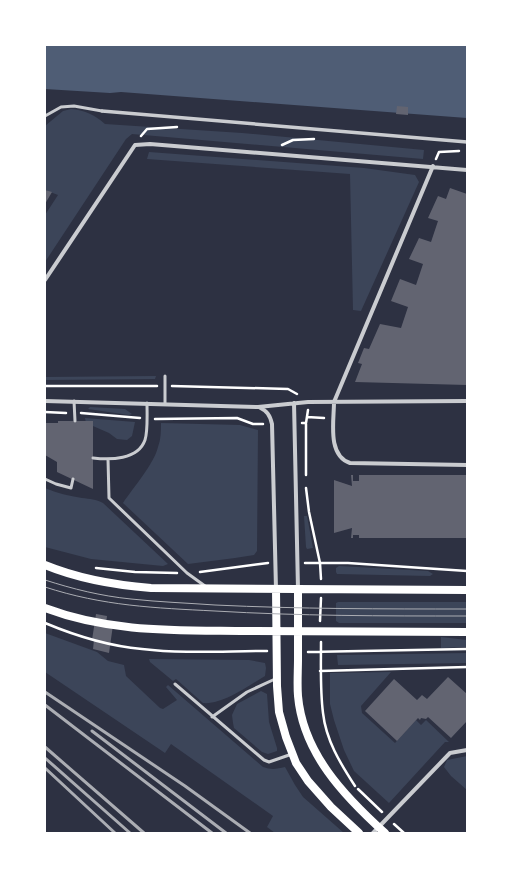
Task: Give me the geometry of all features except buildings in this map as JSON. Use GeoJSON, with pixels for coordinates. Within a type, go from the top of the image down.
{"type":"FeatureCollection","features":[{"type":"Feature","properties":{"kind":"main road"},"geometry":{"type":"LineString","coordinates":[[45,565],[90,580],[130,587],[321,590],[467,590]]}},
{"type":"Feature","properties":{"kind":"main road"},"geometry":{"type":"LineString","coordinates":[[276,589],[279,712],[286,737],[296,763],[315,790],[359,833]]}},
{"type":"Feature","properties":{"kind":"main road"},"geometry":{"type":"LineString","coordinates":[[298,589],[298,696],[302,721],[309,742],[327,772],[376,830],[385,833]]}},
{"type":"Feature","properties":{"kind":"main road"},"geometry":{"type":"LineString","coordinates":[[45,608],[92,622],[143,629],[298,632],[467,632]]}},
{"type":"Feature","properties":{"kind":"street"},"geometry":{"type":"LineString","coordinates":[[102,111],[467,142]]}},
{"type":"Feature","properties":{"kind":"street"},"geometry":{"type":"LineString","coordinates":[[45,280],[135,145],[150,144],[433,166],[467,170]]}},
{"type":"Feature","properties":{"kind":"street"},"geometry":{"type":"LineString","coordinates":[[433,166],[334,402],[335,448],[340,457],[346,461],[366,464],[467,465]]}},
{"type":"Feature","properties":{"kind":"street"},"geometry":{"type":"LineString","coordinates":[[45,401],[258,407],[294,403],[467,401]]}},
{"type":"Feature","properties":{"kind":"street"},"geometry":{"type":"LineString","coordinates":[[294,403],[298,589]]}},
{"type":"Feature","properties":{"kind":"street"},"geometry":{"type":"LineString","coordinates":[[258,407],[266,411],[272,424],[276,589]]}},
{"type":"Feature","properties":{"kind":"street"},"geometry":{"type":"LineString","coordinates":[[376,830],[450,753],[467,750]]}},
{"type":"Feature","properties":{"kind":"lane"},"geometry":{"type":"LineString","coordinates":[[45,116],[61,107],[74,106],[102,111]]}},
{"type":"Feature","properties":{"kind":"lane"},"geometry":{"type":"LineString","coordinates":[[165,376],[165,404]]}},
{"type":"Feature","properties":{"kind":"lane"},"geometry":{"type":"LineString","coordinates":[[74,401],[75,421]]}},
{"type":"Feature","properties":{"kind":"lane"},"geometry":{"type":"LineString","coordinates":[[93,458],[108,460],[128,456],[140,449],[145,440],[147,403]]}},
{"type":"Feature","properties":{"kind":"lane"},"geometry":{"type":"LineString","coordinates":[[108,460],[109,498],[187,573],[208,588]]}},
{"type":"Feature","properties":{"kind":"lane"},"geometry":{"type":"LineString","coordinates":[[45,479],[71,488],[73,479]]}},
{"type":"Feature","properties":{"kind":"lane"},"geometry":{"type":"LineString","coordinates":[[212,717],[247,692],[277,679]]}},
{"type":"Feature","properties":{"kind":"lane"},"geometry":{"type":"LineString","coordinates":[[175,684],[264,760],[270,762],[293,754]]}},
{"type":"Feature","properties":{"kind":"path"},"geometry":{"type":"LineString","coordinates":[[135,145],[147,129],[181,127]]}},
{"type":"Feature","properties":{"kind":"path"},"geometry":{"type":"LineString","coordinates":[[266,153],[293,140],[316,139]]}},
{"type":"Feature","properties":{"kind":"path"},"geometry":{"type":"LineString","coordinates":[[433,166],[439,152],[460,151]]}},
{"type":"Feature","properties":{"kind":"path"},"geometry":{"type":"LineString","coordinates":[[307,418],[334,418]]}},
{"type":"Feature","properties":{"kind":"path"},"geometry":{"type":"LineString","coordinates":[[306,423],[306,488],[309,512],[320,563],[320,671],[323,714],[330,741],[340,763],[355,786],[404,833]]}},
{"type":"Feature","properties":{"kind":"path"},"geometry":{"type":"LineString","coordinates":[[320,563],[348,563],[467,571]]}},
{"type":"Feature","properties":{"kind":"path"},"geometry":{"type":"LineString","coordinates":[[45,623],[84,638],[116,646],[175,651],[277,651]]}},
{"type":"Feature","properties":{"kind":"path"},"geometry":{"type":"LineString","coordinates":[[298,652],[467,649]]}},
{"type":"Feature","properties":{"kind":"path"},"geometry":{"type":"LineString","coordinates":[[320,671],[467,667]]}},
{"type":"Feature","properties":{"kind":"shaded area"},"geometry":{"type":"Polygon","coordinates":[[[45,45],[467,45],[467,118],[121,92],[110,93],[45,89],[45,45]]]}},
{"type":"Feature","properties":{"kind":"shaded area"},"geometry":{"type":"Polygon","coordinates":[[[71,109],[80,110],[97,118],[105,124],[242,133],[424,150],[423,159],[132,134],[126,139],[45,262],[45,215],[58,195],[45,190],[45,126],[63,111],[71,109]]]}},
{"type":"Feature","properties":{"kind":"shaded area"},"geometry":{"type":"Polygon","coordinates":[[[149,152],[364,168],[415,175],[419,182],[361,311],[353,310],[350,174],[147,159],[149,152]]]}},
{"type":"Feature","properties":{"kind":"shaded area"},"geometry":{"type":"Polygon","coordinates":[[[156,376],[155,379],[45,380],[45,377],[156,376]]]}},
{"type":"Feature","properties":{"kind":"shaded area"},"geometry":{"type":"Polygon","coordinates":[[[90,407],[125,409],[132,414],[129,415],[88,409],[90,407]]]}},
{"type":"Feature","properties":{"kind":"shaded area"},"geometry":{"type":"Polygon","coordinates":[[[85,418],[135,422],[132,436],[127,440],[117,439],[109,433],[86,423],[85,418]]]}},
{"type":"Feature","properties":{"kind":"shaded area"},"geometry":{"type":"Polygon","coordinates":[[[161,423],[240,425],[258,430],[257,551],[254,555],[188,564],[123,503],[156,454],[160,438],[161,423]]]}},
{"type":"Feature","properties":{"kind":"shaded area"},"geometry":{"type":"Polygon","coordinates":[[[45,488],[63,494],[103,503],[168,564],[163,566],[91,559],[45,547],[45,488]]]}},
{"type":"Feature","properties":{"kind":"shaded area"},"geometry":{"type":"Polygon","coordinates":[[[304,516],[307,516],[313,548],[307,549],[306,547],[304,516]]]}},
{"type":"Feature","properties":{"kind":"shaded area"},"geometry":{"type":"Polygon","coordinates":[[[339,566],[428,571],[433,574],[430,576],[337,574],[336,568],[339,566]]]}},
{"type":"Feature","properties":{"kind":"shaded area"},"geometry":{"type":"Polygon","coordinates":[[[467,602],[467,623],[339,623],[336,621],[336,603],[467,602]]]}},
{"type":"Feature","properties":{"kind":"shaded area"},"geometry":{"type":"Polygon","coordinates":[[[45,633],[97,652],[108,661],[124,665],[126,676],[160,708],[163,709],[177,700],[166,687],[168,685],[263,767],[274,769],[285,767],[303,797],[344,833],[275,833],[267,827],[273,816],[171,744],[165,753],[45,672],[45,633]]]}},
{"type":"Feature","properties":{"kind":"shaded area"},"geometry":{"type":"Polygon","coordinates":[[[441,637],[467,640],[467,647],[441,648],[441,637]]]}},
{"type":"Feature","properties":{"kind":"shaded area"},"geometry":{"type":"Polygon","coordinates":[[[467,653],[467,663],[338,665],[337,655],[339,655],[467,653]]]}},
{"type":"Feature","properties":{"kind":"shaded area"},"geometry":{"type":"Polygon","coordinates":[[[149,659],[249,660],[265,663],[266,668],[265,676],[243,689],[218,701],[203,703],[176,679],[173,681],[150,662],[149,659]]]}},
{"type":"Feature","properties":{"kind":"shaded area"},"geometry":{"type":"Polygon","coordinates":[[[391,672],[361,706],[362,713],[395,743],[416,720],[421,725],[426,720],[449,742],[445,742],[389,803],[354,771],[344,750],[330,704],[330,673],[391,672]]]}},
{"type":"Feature","properties":{"kind":"shaded area"},"geometry":{"type":"Polygon","coordinates":[[[261,691],[267,694],[269,722],[277,748],[277,751],[268,754],[262,752],[234,728],[232,715],[237,704],[261,691]]]}},
{"type":"Feature","properties":{"kind":"shaded area"},"geometry":{"type":"Polygon","coordinates":[[[467,756],[467,790],[451,776],[444,767],[447,760],[467,756]]]}},
{"type":"Feature","properties":{"kind":"tram line"},"geometry":{"type":"LineString","coordinates":[[45,580],[98,594],[120,598],[162,602],[278,607],[467,609]]}},
{"type":"Feature","properties":{"kind":"tram line"},"geometry":{"type":"LineString","coordinates":[[45,587],[108,602],[171,609],[310,615],[467,616]]}},
{"type":"Feature","properties":{"kind":"railway"},"geometry":{"type":"LineString","coordinates":[[45,692],[185,786],[250,833]]}},
{"type":"Feature","properties":{"kind":"railway"},"geometry":{"type":"LineString","coordinates":[[45,705],[212,833]]}},
{"type":"Feature","properties":{"kind":"railway"},"geometry":{"type":"LineString","coordinates":[[92,731],[226,833]]}},
{"type":"Feature","properties":{"kind":"railway"},"geometry":{"type":"LineString","coordinates":[[45,747],[144,833]]}},
{"type":"Feature","properties":{"kind":"railway"},"geometry":{"type":"LineString","coordinates":[[45,758],[130,833]]}},
{"type":"Feature","properties":{"kind":"railway"},"geometry":{"type":"LineString","coordinates":[[45,768],[115,833]]}}]}
